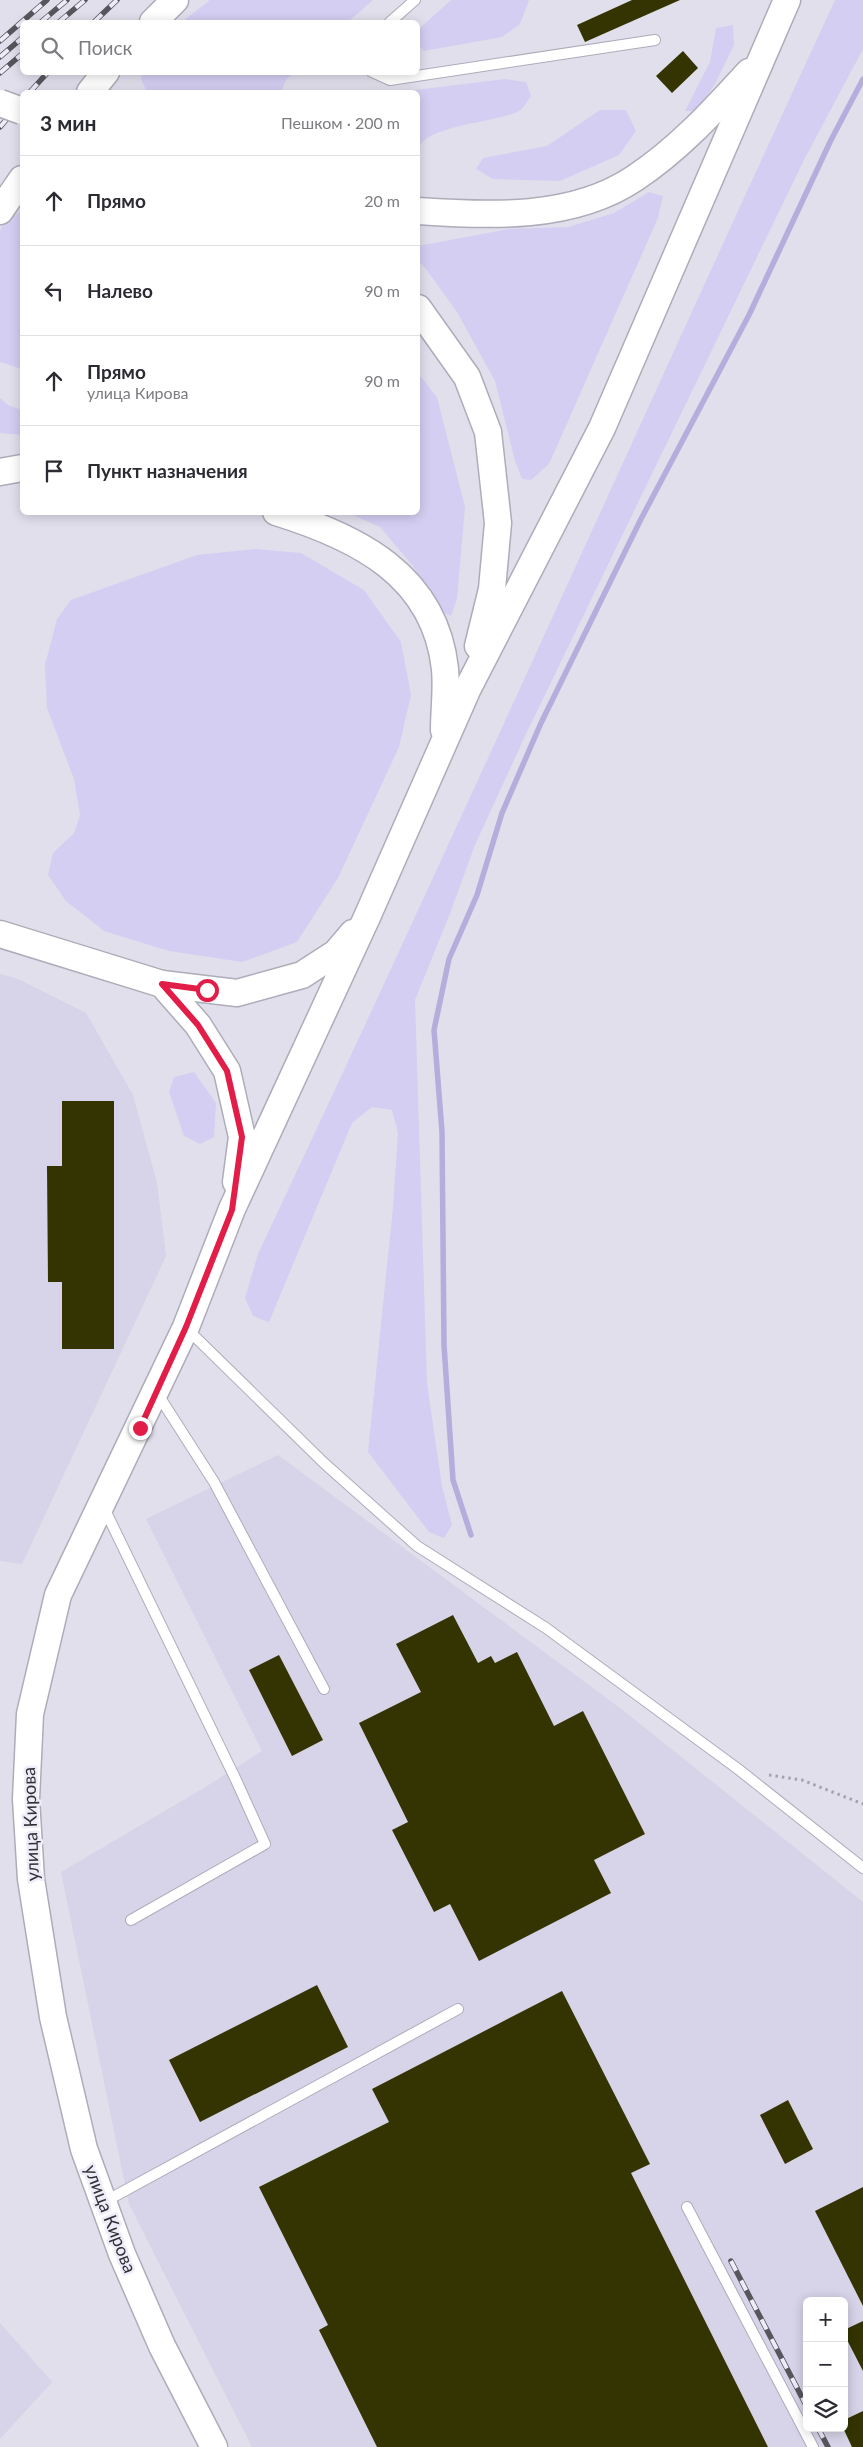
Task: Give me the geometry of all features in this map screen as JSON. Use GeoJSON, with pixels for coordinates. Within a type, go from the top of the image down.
{"type":"FeatureCollection","features":[{"type":"Feature","properties":{"kind":"street"},"geometry":{"type":"LineString","coordinates":[[155,20],[175,0]]}},
{"type":"Feature","properties":{"kind":"street"},"geometry":{"type":"LineString","coordinates":[[232,1210],[367,917],[468,688],[602,428],[787,0]]}},
{"type":"Feature","properties":{"kind":"street"},"geometry":{"type":"LineString","coordinates":[[420,211],[453,214],[533,212],[566,206],[603,194],[634,178],[694,131],[762,59]]}},
{"type":"Feature","properties":{"kind":"street"},"geometry":{"type":"LineString","coordinates":[[92,90],[104,75]]}},
{"type":"Feature","properties":{"kind":"street"},"geometry":{"type":"LineString","coordinates":[[0,103],[20,110]]}},
{"type":"Feature","properties":{"kind":"street"},"geometry":{"type":"LineString","coordinates":[[0,212],[20,182]]}},
{"type":"Feature","properties":{"kind":"street"},"geometry":{"type":"LineString","coordinates":[[420,311],[467,377],[488,432],[498,523],[492,589],[468,688]]}},
{"type":"Feature","properties":{"kind":"street"},"geometry":{"type":"LineString","coordinates":[[0,472],[20,468]]}},
{"type":"Feature","properties":{"kind":"street"},"geometry":{"type":"LineString","coordinates":[[284,515],[352,541],[390,564],[419,597],[437,632],[445,670],[444,743]]}},
{"type":"Feature","properties":{"kind":"street"},"geometry":{"type":"LineString","coordinates":[[0,934],[162,984],[237,993],[302,975],[336,953],[367,917]]}},
{"type":"Feature","properties":{"kind":"street"},"geometry":{"type":"LineString","coordinates":[[162,984],[198,1025],[227,1071],[242,1137],[232,1210]]}},
{"type":"Feature","properties":{"kind":"street","name":"улица Кирова"},"geometry":{"type":"LineString","coordinates":[[214,2447],[162,2346],[122,2254],[84,2149],[53,2017],[31,1878],[26,1799],[30,1714],[58,1595],[186,1327],[232,1210]]}},
{"type":"Feature","properties":{"kind":"lane"},"geometry":{"type":"LineString","coordinates":[[392,20],[415,0]]}},
{"type":"Feature","properties":{"kind":"lane"},"geometry":{"type":"LineString","coordinates":[[379,75],[390,80],[656,40]]}},
{"type":"Feature","properties":{"kind":"lane"},"geometry":{"type":"LineString","coordinates":[[186,1327],[324,1463],[417,1546],[546,1628],[738,1770],[863,1868]]}},
{"type":"Feature","properties":{"kind":"lane"},"geometry":{"type":"LineString","coordinates":[[156,1392],[214,1482],[324,1690]]}},
{"type":"Feature","properties":{"kind":"lane"},"geometry":{"type":"LineString","coordinates":[[102,1505],[236,1780],[265,1844],[131,1920]]}},
{"type":"Feature","properties":{"kind":"lane"},"geometry":{"type":"LineString","coordinates":[[103,2202],[458,2009]]}},
{"type":"Feature","properties":{"kind":"lane"},"geometry":{"type":"LineString","coordinates":[[687,2206],[813,2447]]}},
{"type":"Feature","properties":{"kind":"path"},"geometry":{"type":"LineString","coordinates":[[802,1780],[863,1804]]}},
{"type":"Feature","properties":{"kind":"shaded area"},"geometry":{"type":"Polygon","coordinates":[[[210,0],[373,0],[350,20],[185,20],[210,0]]]}},
{"type":"Feature","properties":{"kind":"shaded area"},"geometry":{"type":"Polygon","coordinates":[[[451,0],[529,0],[520,24],[502,37],[424,51],[420,47],[420,28],[451,0]]]}},
{"type":"Feature","properties":{"kind":"shaded area"},"geometry":{"type":"Polygon","coordinates":[[[835,0],[863,0],[863,49],[804,160],[526,734],[475,845],[415,1000],[427,1383],[442,1486],[452,1525],[444,1538],[429,1532],[368,1452],[393,1207],[398,1133],[392,1110],[372,1107],[352,1123],[269,1322],[253,1316],[245,1298],[258,1254],[404,941],[835,0]]]}},
{"type":"Feature","properties":{"kind":"shaded area"},"geometry":{"type":"Polygon","coordinates":[[[733,25],[734,45],[716,82],[697,111],[685,111],[710,62],[716,28],[733,25]]]}},
{"type":"Feature","properties":{"kind":"shaded area"},"geometry":{"type":"Polygon","coordinates":[[[142,75],[292,75],[286,80],[282,90],[146,90],[141,79],[142,75]]]}},
{"type":"Feature","properties":{"kind":"shaded area"},"geometry":{"type":"Polygon","coordinates":[[[505,79],[526,82],[531,96],[519,111],[495,119],[462,125],[433,135],[423,142],[420,147],[420,90],[415,90],[505,79]]]}},
{"type":"Feature","properties":{"kind":"shaded area"},"geometry":{"type":"Polygon","coordinates":[[[600,110],[626,110],[636,131],[619,155],[560,181],[493,179],[476,169],[483,158],[547,146],[600,110]]]}},
{"type":"Feature","properties":{"kind":"shaded area"},"geometry":{"type":"Polygon","coordinates":[[[649,192],[663,196],[658,218],[549,464],[531,480],[522,479],[515,461],[495,381],[457,312],[420,263],[420,246],[509,229],[568,227],[614,213],[649,192]]]}},
{"type":"Feature","properties":{"kind":"shaded area"},"geometry":{"type":"Polygon","coordinates":[[[20,212],[20,368],[0,362],[0,231],[3,225],[20,212]]]}},
{"type":"Feature","properties":{"kind":"shaded area"},"geometry":{"type":"Polygon","coordinates":[[[420,378],[437,397],[465,507],[457,599],[451,616],[439,611],[413,566],[380,527],[353,515],[420,515],[420,378]]]}},
{"type":"Feature","properties":{"kind":"shaded area"},"geometry":{"type":"Polygon","coordinates":[[[0,398],[8,405],[20,409],[20,435],[0,433],[0,398]]]}},
{"type":"Feature","properties":{"kind":"shaded area"},"geometry":{"type":"Polygon","coordinates":[[[256,549],[301,553],[364,590],[401,642],[411,695],[399,747],[338,878],[297,942],[242,962],[169,951],[104,931],[66,901],[48,875],[53,853],[74,833],[80,815],[74,779],[47,708],[45,665],[57,619],[71,600],[197,555],[256,549]]]}},
{"type":"Feature","properties":{"kind":"shaded area"},"geometry":{"type":"Polygon","coordinates":[[[0,974],[18,979],[86,1013],[133,1095],[157,1183],[166,1256],[22,1564],[0,1561],[0,974]]]}},
{"type":"Feature","properties":{"kind":"shaded area"},"geometry":{"type":"Polygon","coordinates":[[[194,1072],[216,1103],[214,1137],[200,1144],[184,1136],[169,1092],[174,1077],[194,1072]]]}},
{"type":"Feature","properties":{"kind":"shaded area"},"geometry":{"type":"Polygon","coordinates":[[[278,1455],[620,1708],[863,1902],[863,2447],[252,2447],[129,2204],[61,1872],[204,1788],[262,1751],[146,1519],[278,1455]]]}},
{"type":"Feature","properties":{"kind":"shaded area"},"geometry":{"type":"Polygon","coordinates":[[[0,2323],[52,2382],[0,2439],[0,2323]]]}},
{"type":"Feature","properties":{"kind":"building"},"geometry":{"type":"Polygon","coordinates":[[[632,0],[680,0],[585,42],[577,25],[632,0]]]}},
{"type":"Feature","properties":{"kind":"building"},"geometry":{"type":"Polygon","coordinates":[[[683,51],[698,68],[672,93],[656,76],[683,51]]]}},
{"type":"Feature","properties":{"kind":"building"},"geometry":{"type":"Polygon","coordinates":[[[62,1101],[114,1101],[114,1349],[62,1349],[62,1282],[48,1282],[47,1166],[62,1166],[62,1101]]]}},
{"type":"Feature","properties":{"kind":"building"},"geometry":{"type":"Polygon","coordinates":[[[453,1615],[478,1663],[491,1656],[495,1663],[517,1652],[554,1726],[583,1711],[645,1834],[594,1860],[611,1893],[479,1961],[450,1904],[434,1912],[392,1830],[408,1822],[359,1723],[421,1692],[396,1644],[453,1615]]]}},
{"type":"Feature","properties":{"kind":"building"},"geometry":{"type":"Polygon","coordinates":[[[279,1655],[323,1740],[292,1756],[249,1670],[279,1655]]]}},
{"type":"Feature","properties":{"kind":"building"},"geometry":{"type":"Polygon","coordinates":[[[317,1985],[348,2047],[200,2122],[169,2060],[317,1985]]]}},
{"type":"Feature","properties":{"kind":"building"},"geometry":{"type":"Polygon","coordinates":[[[562,1991],[650,2164],[631,2173],[768,2447],[377,2447],[319,2330],[328,2325],[259,2187],[389,2122],[372,2089],[562,1991]]]}},
{"type":"Feature","properties":{"kind":"building"},"geometry":{"type":"Polygon","coordinates":[[[788,2100],[813,2149],[785,2164],[760,2115],[788,2100]]]}},
{"type":"Feature","properties":{"kind":"building"},"geometry":{"type":"Polygon","coordinates":[[[863,2187],[863,2306],[815,2211],[863,2187]]]}},
{"type":"Feature","properties":{"kind":"building"},"geometry":{"type":"Polygon","coordinates":[[[863,2321],[863,2371],[848,2342],[848,2328],[863,2321]]]}},
{"type":"Feature","properties":{"kind":"building"},"geometry":{"type":"Polygon","coordinates":[[[863,2411],[863,2447],[852,2447],[845,2432],[848,2432],[848,2418],[863,2411]]]}},
{"type":"Feature","properties":{"kind":"waterway"},"geometry":{"type":"LineString","coordinates":[[471,1535],[453,1480],[444,1345],[442,1132],[434,1030],[449,959],[477,895],[502,813],[541,723],[641,519],[749,315],[831,140],[863,79]]}},
{"type":"Feature","properties":{"kind":"railway"},"geometry":{"type":"LineString","coordinates":[[24,20],[47,0]]}},
{"type":"Feature","properties":{"kind":"railway"},"geometry":{"type":"LineString","coordinates":[[43,20],[67,0]]}},
{"type":"Feature","properties":{"kind":"railway"},"geometry":{"type":"LineString","coordinates":[[61,20],[85,0]]}},
{"type":"Feature","properties":{"kind":"railway"},"geometry":{"type":"LineString","coordinates":[[96,20],[117,0]]}},
{"type":"Feature","properties":{"kind":"railway"},"geometry":{"type":"LineString","coordinates":[[0,41],[20,24]]}},
{"type":"Feature","properties":{"kind":"railway"},"geometry":{"type":"LineString","coordinates":[[0,57],[20,40]]}},
{"type":"Feature","properties":{"kind":"railway"},"geometry":{"type":"LineString","coordinates":[[0,73],[20,56]]}},
{"type":"Feature","properties":{"kind":"railway"},"geometry":{"type":"LineString","coordinates":[[32,90],[45,75]]}},
{"type":"Feature","properties":{"kind":"railway"},"geometry":{"type":"LineString","coordinates":[[0,127],[20,103]]}},
{"type":"Feature","properties":{"kind":"railway"},"geometry":{"type":"LineString","coordinates":[[731,2261],[803,2399]]}},
{"type":"Feature","properties":{"kind":"railway"},"geometry":{"type":"LineString","coordinates":[[820,2432],[828,2447]]}},
{"type":"Feature","properties":{"kind":"route"},"geometry":{"type":"LineString","coordinates":[[140,1428],[186,1327],[232,1210],[242,1137],[227,1071],[198,1025],[162,984],[207,990]]}}]}
